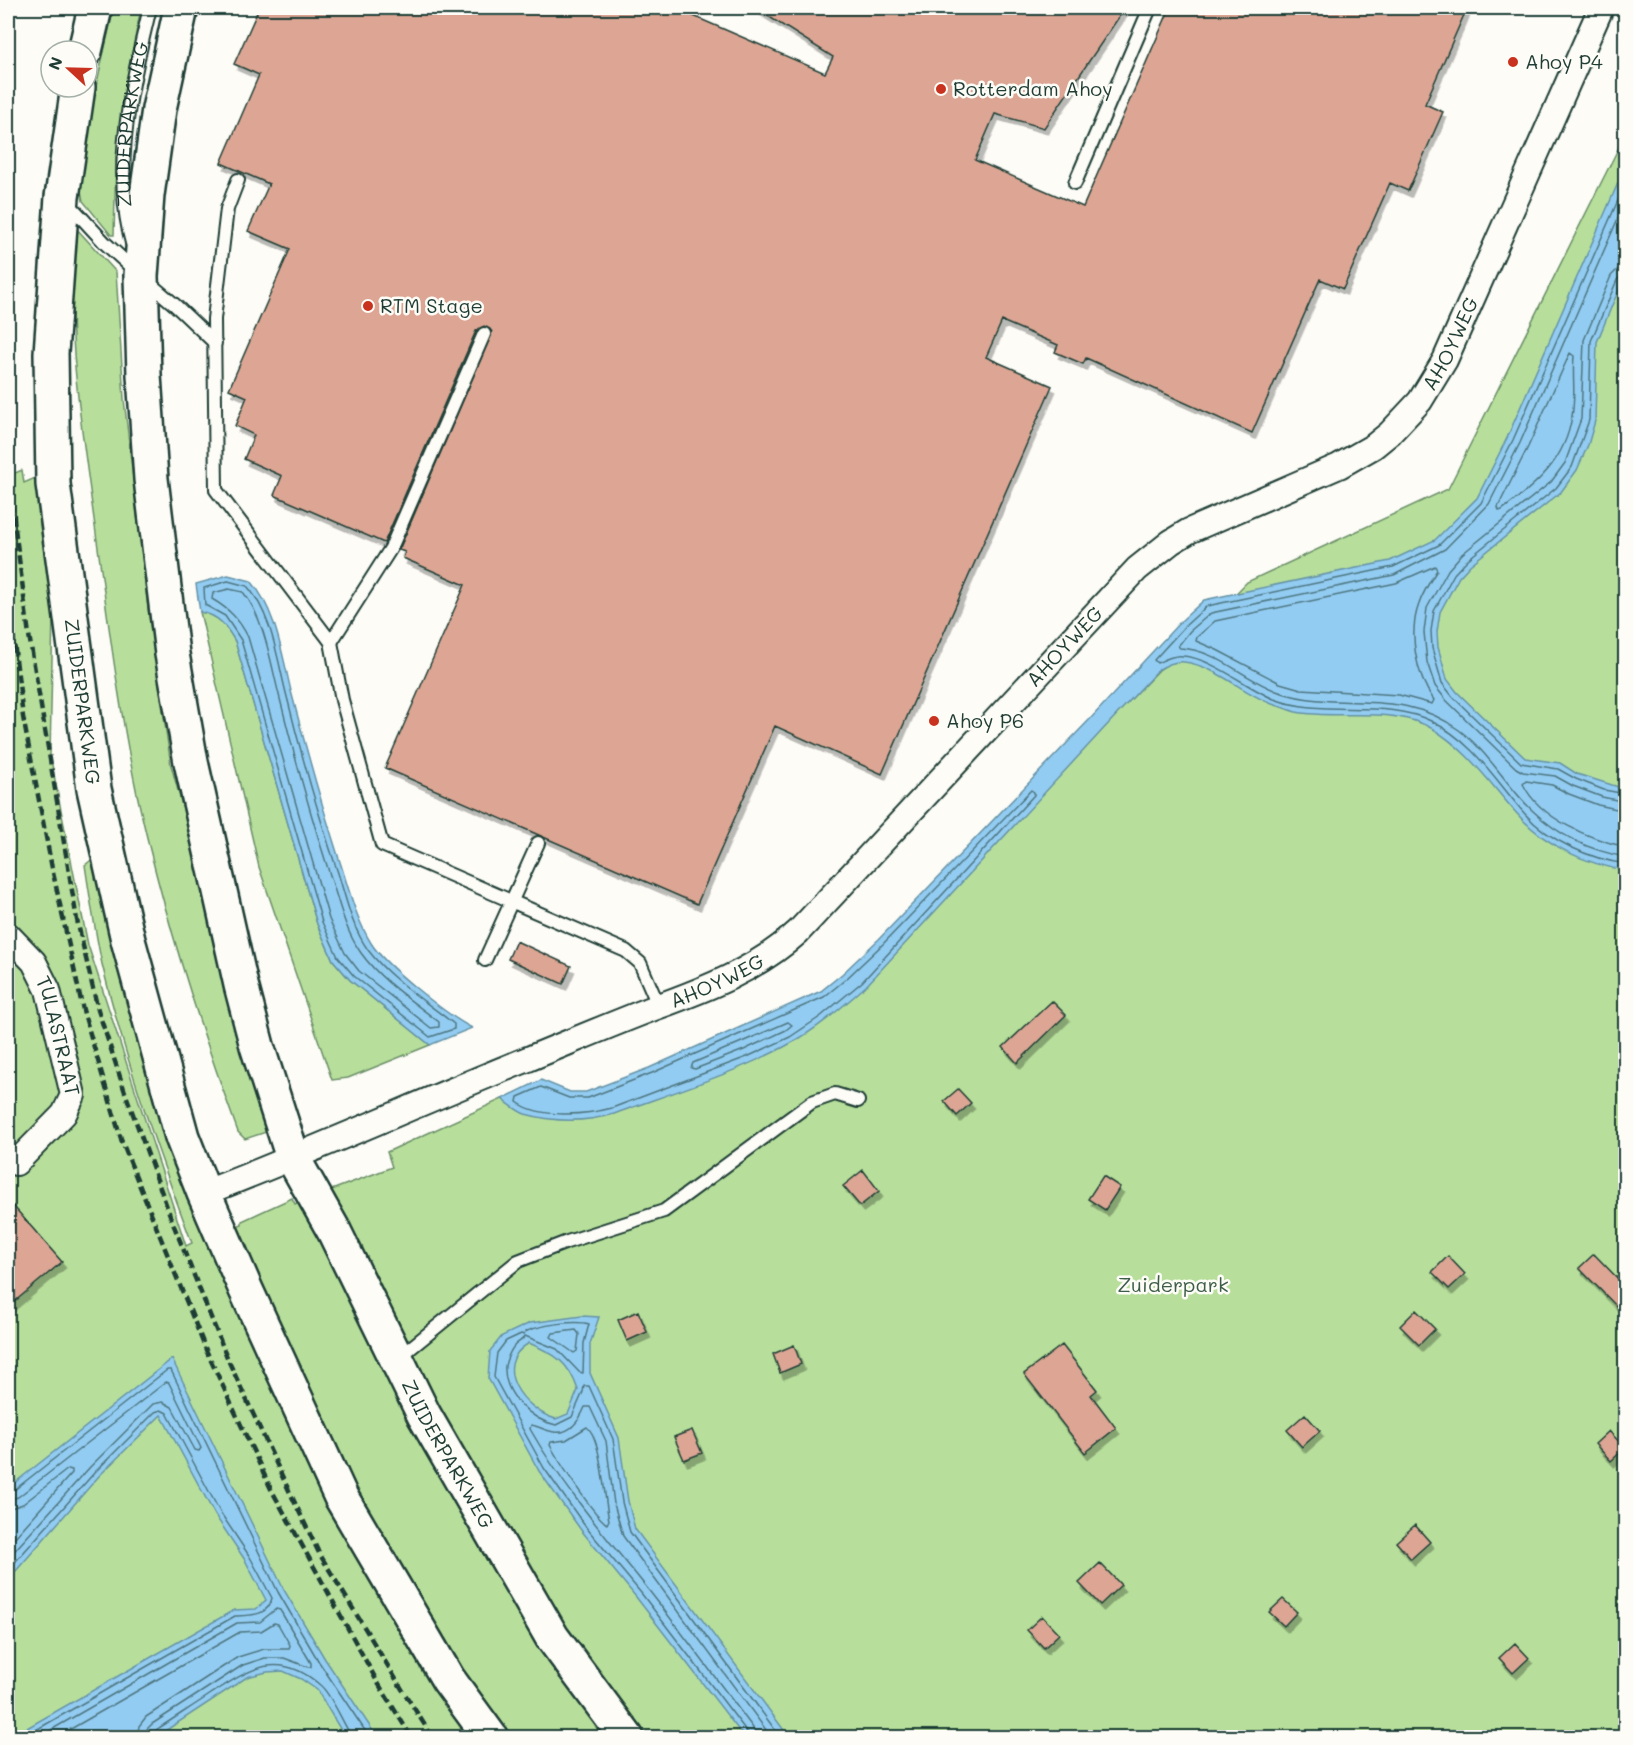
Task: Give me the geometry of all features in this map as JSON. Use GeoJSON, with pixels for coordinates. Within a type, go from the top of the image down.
{"type":"FeatureCollection","features":[{"type":"Feature","properties":{"kind":"main road"},"geometry":{"type":"LineString","coordinates":[[88,39],[95,8]]}},
{"type":"Feature","properties":{"kind":"main road","name":"ZUIDERPARKWEG"},"geometry":{"type":"LineString","coordinates":[[181,8],[152,154],[141,276],[144,375],[151,479],[172,654],[191,762],[242,985],[261,1057],[293,1158],[334,1231],[424,1415],[552,1637],[627,1737]]}},
{"type":"Feature","properties":{"kind":"main road","name":"ZUIDERPARKWEG"},"geometry":{"type":"LineString","coordinates":[[76,99],[62,197],[51,353],[53,484],[94,789],[128,940],[182,1137],[242,1282],[341,1497],[448,1679],[491,1737]]}},
{"type":"Feature","properties":{"kind":"street","name":"AHOYWEG"},"geometry":{"type":"LineString","coordinates":[[293,1158],[524,1060],[738,975],[783,945],[798,932],[1137,569],[1171,542],[1210,521],[1356,457],[1374,446],[1404,418],[1429,388],[1446,360],[1601,8]]}},
{"type":"Feature","properties":{"kind":"street","name":"TULASTRAAT"},"geometry":{"type":"LineString","coordinates":[[8,935],[34,962],[48,990],[73,1095],[64,1114],[12,1166]]}},
{"type":"Feature","properties":{"kind":"street"},"geometry":{"type":"LineString","coordinates":[[204,1193],[293,1158]]}},
{"type":"Feature","properties":{"kind":"lane","name":"ZUIDERPARKWEG"},"geometry":{"type":"LineString","coordinates":[[141,276],[126,220],[123,168],[134,74],[150,8]]}},
{"type":"Feature","properties":{"kind":"lane"},"geometry":{"type":"LineString","coordinates":[[1075,183],[1150,8]]}},
{"type":"Feature","properties":{"kind":"lane"},"geometry":{"type":"LineString","coordinates":[[238,180],[227,209],[214,319],[216,490],[331,642],[342,700],[382,845],[626,951],[640,963],[659,1007]]}},
{"type":"Feature","properties":{"kind":"lane"},"geometry":{"type":"LineString","coordinates":[[62,197],[105,243],[175,304],[214,343]]}},
{"type":"Feature","properties":{"kind":"lane"},"geometry":{"type":"LineString","coordinates":[[331,642],[391,548],[484,334]]}},
{"type":"Feature","properties":{"kind":"lane"},"geometry":{"type":"LineString","coordinates":[[485,960],[538,843]]}},
{"type":"Feature","properties":{"kind":"lane"},"geometry":{"type":"LineString","coordinates":[[397,1360],[518,1261],[567,1242],[664,1211],[812,1102],[836,1094],[858,1101]]}},
{"type":"Feature","properties":{"kind":"green space"},"geometry":{"type":"Polygon","coordinates":[[[114,8],[141,8],[128,73],[116,157],[114,235],[111,235],[83,201],[80,186],[91,108],[93,99],[99,99],[99,73],[114,8]]]}},
{"type":"Feature","properties":{"kind":"green space","name":"Zuiderpark"},"geometry":{"type":"Polygon","coordinates":[[[1625,135],[1625,1737],[8,1738],[8,476],[22,470],[24,483],[56,469],[50,755],[88,945],[186,1246],[192,1243],[143,1105],[102,964],[85,865],[94,858],[209,1237],[242,1224],[242,1221],[292,1198],[295,1204],[392,1167],[387,1152],[502,1099],[523,1113],[538,1116],[805,1008],[1034,800],[1247,582],[1448,489],[1625,135]]]}},
{"type":"Feature","properties":{"kind":"green space"},"geometry":{"type":"Polygon","coordinates":[[[76,228],[116,272],[124,399],[148,609],[171,765],[208,900],[245,1060],[266,1132],[245,1139],[238,1132],[182,965],[147,837],[130,760],[108,623],[76,374],[72,301],[76,228]]]}},
{"type":"Feature","properties":{"kind":"green space"},"geometry":{"type":"Polygon","coordinates":[[[200,612],[207,613],[221,622],[235,641],[317,924],[333,960],[350,980],[430,1045],[348,1078],[332,1080],[259,867],[200,612]]]}},
{"type":"Feature","properties":{"kind":"water"},"geometry":{"type":"Polygon","coordinates":[[[1625,167],[1625,277],[1597,342],[1595,421],[1588,445],[1577,470],[1561,492],[1470,565],[1459,577],[1440,612],[1437,632],[1438,647],[1447,679],[1457,692],[1525,758],[1560,763],[1577,774],[1625,789],[1625,870],[1583,859],[1543,837],[1521,818],[1457,747],[1431,728],[1416,721],[1383,715],[1296,712],[1252,695],[1208,669],[1184,662],[1174,663],[1158,670],[866,986],[813,1030],[751,1063],[603,1117],[570,1120],[536,1117],[522,1113],[502,1099],[541,1080],[570,1092],[586,1092],[649,1068],[821,991],[879,939],[1181,621],[1204,600],[1390,561],[1435,540],[1477,498],[1507,438],[1625,167]]]}},
{"type":"Feature","properties":{"kind":"water"},"geometry":{"type":"Polygon","coordinates":[[[228,575],[251,581],[267,605],[281,648],[321,799],[353,904],[366,934],[378,953],[403,977],[472,1028],[430,1045],[350,980],[333,960],[317,924],[235,641],[221,622],[207,613],[200,612],[196,584],[228,575]]]}},
{"type":"Feature","properties":{"kind":"water"},"geometry":{"type":"Polygon","coordinates":[[[582,1316],[599,1317],[590,1344],[590,1373],[619,1438],[628,1501],[635,1529],[789,1737],[744,1737],[581,1530],[539,1471],[488,1378],[490,1351],[502,1336],[530,1323],[582,1316]],[[529,1343],[518,1352],[512,1363],[512,1375],[523,1397],[533,1407],[556,1419],[568,1414],[578,1390],[570,1372],[560,1360],[529,1343]]]}},
{"type":"Feature","properties":{"kind":"water"},"geometry":{"type":"Polygon","coordinates":[[[172,1359],[284,1590],[325,1659],[377,1737],[345,1737],[317,1690],[283,1671],[247,1677],[156,1737],[11,1737],[234,1610],[256,1609],[266,1600],[245,1560],[215,1515],[161,1415],[99,1476],[8,1580],[8,1488],[172,1359]]]}},
{"type":"Feature","properties":{"kind":"building"},"geometry":{"type":"Polygon","coordinates":[[[259,8],[675,8],[825,73],[833,57],[755,8],[1125,8],[1044,128],[995,114],[975,160],[1083,207],[1170,8],[1467,8],[1425,104],[1443,112],[1408,191],[1390,183],[1343,289],[1320,279],[1252,433],[1086,358],[1083,364],[1055,352],[1058,345],[1002,321],[986,357],[1052,386],[882,774],[775,726],[697,904],[385,768],[465,585],[403,558],[405,552],[399,550],[492,332],[484,326],[476,331],[384,543],[274,495],[282,476],[244,459],[254,435],[235,426],[247,397],[229,389],[290,249],[248,231],[269,184],[221,163],[259,75],[234,64],[259,8]]]}},
{"type":"Feature","properties":{"kind":"building"},"geometry":{"type":"Polygon","coordinates":[[[516,941],[571,966],[563,984],[508,959],[516,941]]]}},
{"type":"Feature","properties":{"kind":"building"},"geometry":{"type":"Polygon","coordinates":[[[1052,1001],[1066,1015],[1017,1063],[1003,1047],[1052,1001]]]}},
{"type":"Feature","properties":{"kind":"building"},"geometry":{"type":"Polygon","coordinates":[[[958,1089],[971,1103],[957,1116],[944,1101],[958,1089]]]}},
{"type":"Feature","properties":{"kind":"building"},"geometry":{"type":"Polygon","coordinates":[[[863,1170],[879,1191],[860,1206],[843,1186],[863,1170]]]}},
{"type":"Feature","properties":{"kind":"building"},"geometry":{"type":"Polygon","coordinates":[[[1103,1176],[1120,1187],[1105,1210],[1088,1199],[1103,1176]]]}},
{"type":"Feature","properties":{"kind":"building"},"geometry":{"type":"Polygon","coordinates":[[[8,1200],[62,1262],[8,1307],[8,1200]]]}},
{"type":"Feature","properties":{"kind":"building"},"geometry":{"type":"Polygon","coordinates":[[[1594,1254],[1626,1287],[1626,1316],[1579,1268],[1594,1254]]]}},
{"type":"Feature","properties":{"kind":"building"},"geometry":{"type":"Polygon","coordinates":[[[1448,1256],[1465,1274],[1449,1289],[1432,1272],[1448,1256]]]}},
{"type":"Feature","properties":{"kind":"building"},"geometry":{"type":"Polygon","coordinates":[[[1416,1310],[1435,1329],[1419,1345],[1400,1326],[1416,1310]]]}},
{"type":"Feature","properties":{"kind":"building"},"geometry":{"type":"Polygon","coordinates":[[[638,1311],[647,1332],[627,1341],[618,1320],[638,1311]]]}},
{"type":"Feature","properties":{"kind":"building"},"geometry":{"type":"Polygon","coordinates":[[[794,1345],[801,1364],[780,1373],[773,1354],[794,1345]]]}},
{"type":"Feature","properties":{"kind":"building"},"geometry":{"type":"Polygon","coordinates":[[[1062,1345],[1097,1390],[1091,1395],[1116,1428],[1085,1453],[1024,1374],[1062,1345]]]}},
{"type":"Feature","properties":{"kind":"building"},"geometry":{"type":"Polygon","coordinates":[[[1305,1414],[1320,1431],[1302,1447],[1287,1430],[1305,1414]]]}},
{"type":"Feature","properties":{"kind":"building"},"geometry":{"type":"Polygon","coordinates":[[[692,1430],[702,1453],[684,1460],[674,1437],[692,1430]]]}},
{"type":"Feature","properties":{"kind":"building"},"geometry":{"type":"Polygon","coordinates":[[[1609,1431],[1625,1448],[1611,1461],[1595,1444],[1609,1431]]]}},
{"type":"Feature","properties":{"kind":"building"},"geometry":{"type":"Polygon","coordinates":[[[1415,1525],[1430,1542],[1411,1559],[1396,1542],[1415,1525]]]}},
{"type":"Feature","properties":{"kind":"building"},"geometry":{"type":"Polygon","coordinates":[[[1100,1563],[1121,1585],[1100,1605],[1079,1583],[1100,1563]]]}},
{"type":"Feature","properties":{"kind":"building"},"geometry":{"type":"Polygon","coordinates":[[[1283,1599],[1297,1612],[1284,1626],[1269,1612],[1283,1599]]]}},
{"type":"Feature","properties":{"kind":"building"},"geometry":{"type":"Polygon","coordinates":[[[1042,1616],[1059,1634],[1044,1648],[1027,1630],[1042,1616]]]}},
{"type":"Feature","properties":{"kind":"building"},"geometry":{"type":"Polygon","coordinates":[[[1515,1643],[1529,1658],[1513,1673],[1499,1658],[1515,1643]]]}},
{"type":"Feature","properties":{"kind":"railway"},"geometry":{"type":"LineString","coordinates":[[8,475],[29,635],[77,920],[98,1010],[125,1092],[174,1226],[229,1362],[283,1478],[319,1553],[433,1738]]}},
{"type":"Feature","properties":{"kind":"railway"},"geometry":{"type":"LineString","coordinates":[[8,593],[23,717],[52,868],[83,1010],[122,1142],[206,1350],[271,1489],[378,1683],[412,1738]]}},
{"type":"Feature","properties":{"kind":"place","name":"Ahoy P4"},"geometry":{"type":"Point","coordinates":[1513,62]}},
{"type":"Feature","properties":{"kind":"place","name":"Rotterdam Ahoy"},"geometry":{"type":"Point","coordinates":[941,89]}},
{"type":"Feature","properties":{"kind":"place","name":"RTM Stage"},"geometry":{"type":"Point","coordinates":[368,306]}},
{"type":"Feature","properties":{"kind":"place","name":"Ahoy P6"},"geometry":{"type":"Point","coordinates":[934,721]}}]}
